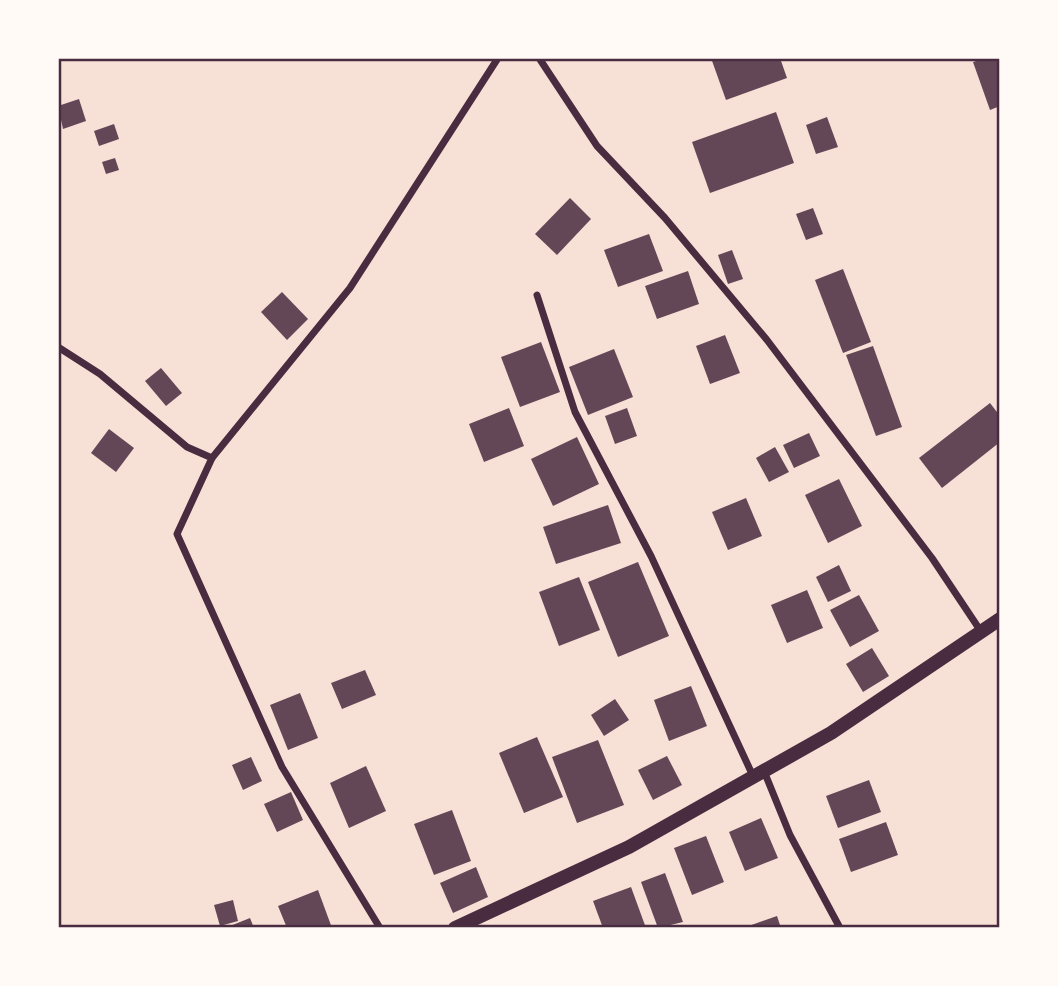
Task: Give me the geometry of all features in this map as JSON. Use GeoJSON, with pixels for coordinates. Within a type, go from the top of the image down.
{"type":"FeatureCollection","features":[{"type":"Feature","properties":{"kind":"main road"},"geometry":{"type":"LineString","coordinates":[[455,928],[629,847],[759,774],[831,733],[1000,619]]}},
{"type":"Feature","properties":{"kind":"street"},"geometry":{"type":"LineString","coordinates":[[380,928],[282,767],[177,534],[212,458],[350,288],[498,58]]}},
{"type":"Feature","properties":{"kind":"street"},"geometry":{"type":"LineString","coordinates":[[539,58],[597,146],[665,218],[767,340],[932,558],[982,633]]}},
{"type":"Feature","properties":{"kind":"street"},"geometry":{"type":"LineString","coordinates":[[537,295],[575,412],[651,555],[759,774],[840,928]]}},
{"type":"Feature","properties":{"kind":"street"},"geometry":{"type":"LineString","coordinates":[[58,347],[100,374],[187,447],[212,458]]}},
{"type":"Feature","properties":{"kind":"building"},"geometry":{"type":"Polygon","coordinates":[[[711,58],[780,58],[787,78],[726,100],[711,58]]]}},
{"type":"Feature","properties":{"kind":"building"},"geometry":{"type":"Polygon","coordinates":[[[1000,58],[1000,106],[990,110],[973,62],[1000,58]]]}},
{"type":"Feature","properties":{"kind":"building"},"geometry":{"type":"Polygon","coordinates":[[[79,99],[86,121],[63,129],[58,106],[79,99]]]}},
{"type":"Feature","properties":{"kind":"building"},"geometry":{"type":"Polygon","coordinates":[[[776,112],[794,163],[710,193],[692,142],[776,112]]]}},
{"type":"Feature","properties":{"kind":"building"},"geometry":{"type":"Polygon","coordinates":[[[827,117],[838,147],[816,154],[806,125],[827,117]]]}},
{"type":"Feature","properties":{"kind":"building"},"geometry":{"type":"Polygon","coordinates":[[[114,124],[119,139],[99,146],[94,131],[114,124]]]}},
{"type":"Feature","properties":{"kind":"building"},"geometry":{"type":"Polygon","coordinates":[[[115,158],[119,170],[106,174],[102,162],[115,158]]]}},
{"type":"Feature","properties":{"kind":"building"},"geometry":{"type":"Polygon","coordinates":[[[570,198],[591,219],[557,255],[535,234],[570,198]]]}},
{"type":"Feature","properties":{"kind":"building"},"geometry":{"type":"Polygon","coordinates":[[[813,208],[823,234],[806,240],[796,214],[813,208]]]}},
{"type":"Feature","properties":{"kind":"building"},"geometry":{"type":"Polygon","coordinates":[[[649,234],[663,271],[618,287],[604,250],[649,234]]]}},
{"type":"Feature","properties":{"kind":"building"},"geometry":{"type":"Polygon","coordinates":[[[732,250],[743,279],[728,284],[718,255],[732,250]]]}},
{"type":"Feature","properties":{"kind":"building"},"geometry":{"type":"Polygon","coordinates":[[[843,269],[871,342],[843,353],[815,280],[843,269]]]}},
{"type":"Feature","properties":{"kind":"building"},"geometry":{"type":"Polygon","coordinates":[[[688,271],[699,304],[657,319],[645,286],[688,271]]]}},
{"type":"Feature","properties":{"kind":"building"},"geometry":{"type":"Polygon","coordinates":[[[282,292],[308,319],[287,340],[261,312],[282,292]]]}},
{"type":"Feature","properties":{"kind":"building"},"geometry":{"type":"Polygon","coordinates":[[[725,335],[740,373],[710,384],[696,346],[725,335]]]}},
{"type":"Feature","properties":{"kind":"building"},"geometry":{"type":"Polygon","coordinates":[[[541,342],[560,392],[520,407],[501,357],[541,342]]]}},
{"type":"Feature","properties":{"kind":"building"},"geometry":{"type":"Polygon","coordinates":[[[873,346],[902,427],[876,436],[846,355],[873,346]]]}},
{"type":"Feature","properties":{"kind":"building"},"geometry":{"type":"Polygon","coordinates":[[[614,349],[633,397],[588,415],[569,367],[614,349]]]}},
{"type":"Feature","properties":{"kind":"building"},"geometry":{"type":"Polygon","coordinates":[[[161,368],[182,393],[166,406],[145,381],[161,368]]]}},
{"type":"Feature","properties":{"kind":"building"},"geometry":{"type":"Polygon","coordinates":[[[990,403],[1000,416],[1000,442],[942,488],[919,458],[990,403]]]}},
{"type":"Feature","properties":{"kind":"building"},"geometry":{"type":"Polygon","coordinates":[[[509,408],[524,446],[484,462],[469,424],[509,408]]]}},
{"type":"Feature","properties":{"kind":"building"},"geometry":{"type":"Polygon","coordinates":[[[627,408],[637,436],[615,444],[605,416],[627,408]]]}},
{"type":"Feature","properties":{"kind":"building"},"geometry":{"type":"Polygon","coordinates":[[[109,429],[134,448],[116,472],[91,453],[109,429]]]}},
{"type":"Feature","properties":{"kind":"building"},"geometry":{"type":"Polygon","coordinates":[[[809,433],[820,456],[794,468],[783,445],[809,433]]]}},
{"type":"Feature","properties":{"kind":"building"},"geometry":{"type":"Polygon","coordinates":[[[577,437],[599,484],[553,506],[531,459],[577,437]]]}},
{"type":"Feature","properties":{"kind":"building"},"geometry":{"type":"Polygon","coordinates":[[[775,447],[789,472],[769,482],[756,458],[775,447]]]}},
{"type":"Feature","properties":{"kind":"building"},"geometry":{"type":"Polygon","coordinates":[[[839,479],[862,526],[828,543],[805,495],[839,479]]]}},
{"type":"Feature","properties":{"kind":"building"},"geometry":{"type":"Polygon","coordinates":[[[746,498],[762,536],[728,550],[712,512],[746,498]]]}},
{"type":"Feature","properties":{"kind":"building"},"geometry":{"type":"Polygon","coordinates":[[[608,505],[621,543],[556,564],[543,527],[608,505]]]}},
{"type":"Feature","properties":{"kind":"building"},"geometry":{"type":"Polygon","coordinates":[[[638,562],[669,636],[618,657],[588,582],[638,562]]]}},
{"type":"Feature","properties":{"kind":"building"},"geometry":{"type":"Polygon","coordinates":[[[839,565],[851,591],[828,602],[816,577],[839,565]]]}},
{"type":"Feature","properties":{"kind":"building"},"geometry":{"type":"Polygon","coordinates":[[[579,577],[600,630],[559,646],[539,592],[579,577]]]}},
{"type":"Feature","properties":{"kind":"building"},"geometry":{"type":"Polygon","coordinates":[[[807,590],[823,628],[787,643],[771,605],[807,590]]]}},
{"type":"Feature","properties":{"kind":"building"},"geometry":{"type":"Polygon","coordinates":[[[859,595],[879,631],[850,647],[830,610],[859,595]]]}},
{"type":"Feature","properties":{"kind":"building"},"geometry":{"type":"Polygon","coordinates":[[[872,648],[889,676],[863,692],[846,664],[872,648]]]}},
{"type":"Feature","properties":{"kind":"building"},"geometry":{"type":"Polygon","coordinates":[[[365,670],[376,695],[342,709],[331,683],[365,670]]]}},
{"type":"Feature","properties":{"kind":"building"},"geometry":{"type":"Polygon","coordinates":[[[691,686],[707,726],[669,741],[654,700],[691,686]]]}},
{"type":"Feature","properties":{"kind":"building"},"geometry":{"type":"Polygon","coordinates":[[[300,693],[318,738],[288,750],[270,705],[300,693]]]}},
{"type":"Feature","properties":{"kind":"building"},"geometry":{"type":"Polygon","coordinates":[[[615,699],[629,720],[604,736],[591,715],[615,699]]]}},
{"type":"Feature","properties":{"kind":"building"},"geometry":{"type":"Polygon","coordinates":[[[537,737],[563,797],[524,813],[499,753],[537,737]]]}},
{"type":"Feature","properties":{"kind":"building"},"geometry":{"type":"Polygon","coordinates":[[[598,740],[624,805],[577,823],[552,757],[598,740]]]}},
{"type":"Feature","properties":{"kind":"building"},"geometry":{"type":"Polygon","coordinates":[[[667,756],[682,785],[653,800],[638,770],[667,756]]]}},
{"type":"Feature","properties":{"kind":"building"},"geometry":{"type":"Polygon","coordinates":[[[251,757],[262,781],[243,790],[232,765],[251,757]]]}},
{"type":"Feature","properties":{"kind":"building"},"geometry":{"type":"Polygon","coordinates":[[[366,766],[386,811],[349,828],[330,783],[366,766]]]}},
{"type":"Feature","properties":{"kind":"building"},"geometry":{"type":"Polygon","coordinates":[[[869,780],[881,812],[838,828],[826,796],[869,780]]]}},
{"type":"Feature","properties":{"kind":"building"},"geometry":{"type":"Polygon","coordinates":[[[291,792],[303,820],[277,832],[264,804],[291,792]]]}},
{"type":"Feature","properties":{"kind":"building"},"geometry":{"type":"Polygon","coordinates":[[[452,810],[471,861],[434,875],[414,824],[452,810]]]}},
{"type":"Feature","properties":{"kind":"building"},"geometry":{"type":"Polygon","coordinates":[[[761,818],[778,858],[745,871],[729,832],[761,818]]]}},
{"type":"Feature","properties":{"kind":"building"},"geometry":{"type":"Polygon","coordinates":[[[886,822],[898,855],[851,872],[839,839],[886,822]]]}},
{"type":"Feature","properties":{"kind":"building"},"geometry":{"type":"Polygon","coordinates":[[[706,836],[724,882],[692,895],[674,848],[706,836]]]}},
{"type":"Feature","properties":{"kind":"building"},"geometry":{"type":"Polygon","coordinates":[[[476,867],[488,897],[453,913],[440,883],[476,867]]]}},
{"type":"Feature","properties":{"kind":"building"},"geometry":{"type":"Polygon","coordinates":[[[665,873],[683,922],[658,928],[641,882],[665,873]]]}},
{"type":"Feature","properties":{"kind":"building"},"geometry":{"type":"Polygon","coordinates":[[[631,887],[646,928],[603,928],[593,901],[631,887]]]}},
{"type":"Feature","properties":{"kind":"building"},"geometry":{"type":"Polygon","coordinates":[[[318,890],[332,928],[287,928],[278,906],[318,890]]]}},
{"type":"Feature","properties":{"kind":"building"},"geometry":{"type":"Polygon","coordinates":[[[233,900],[238,921],[220,926],[214,905],[233,900]]]}},
{"type":"Feature","properties":{"kind":"building"},"geometry":{"type":"Polygon","coordinates":[[[777,916],[781,928],[743,928],[777,916]]]}},
{"type":"Feature","properties":{"kind":"building"},"geometry":{"type":"Polygon","coordinates":[[[250,918],[254,928],[225,928],[250,918]]]}}]}
